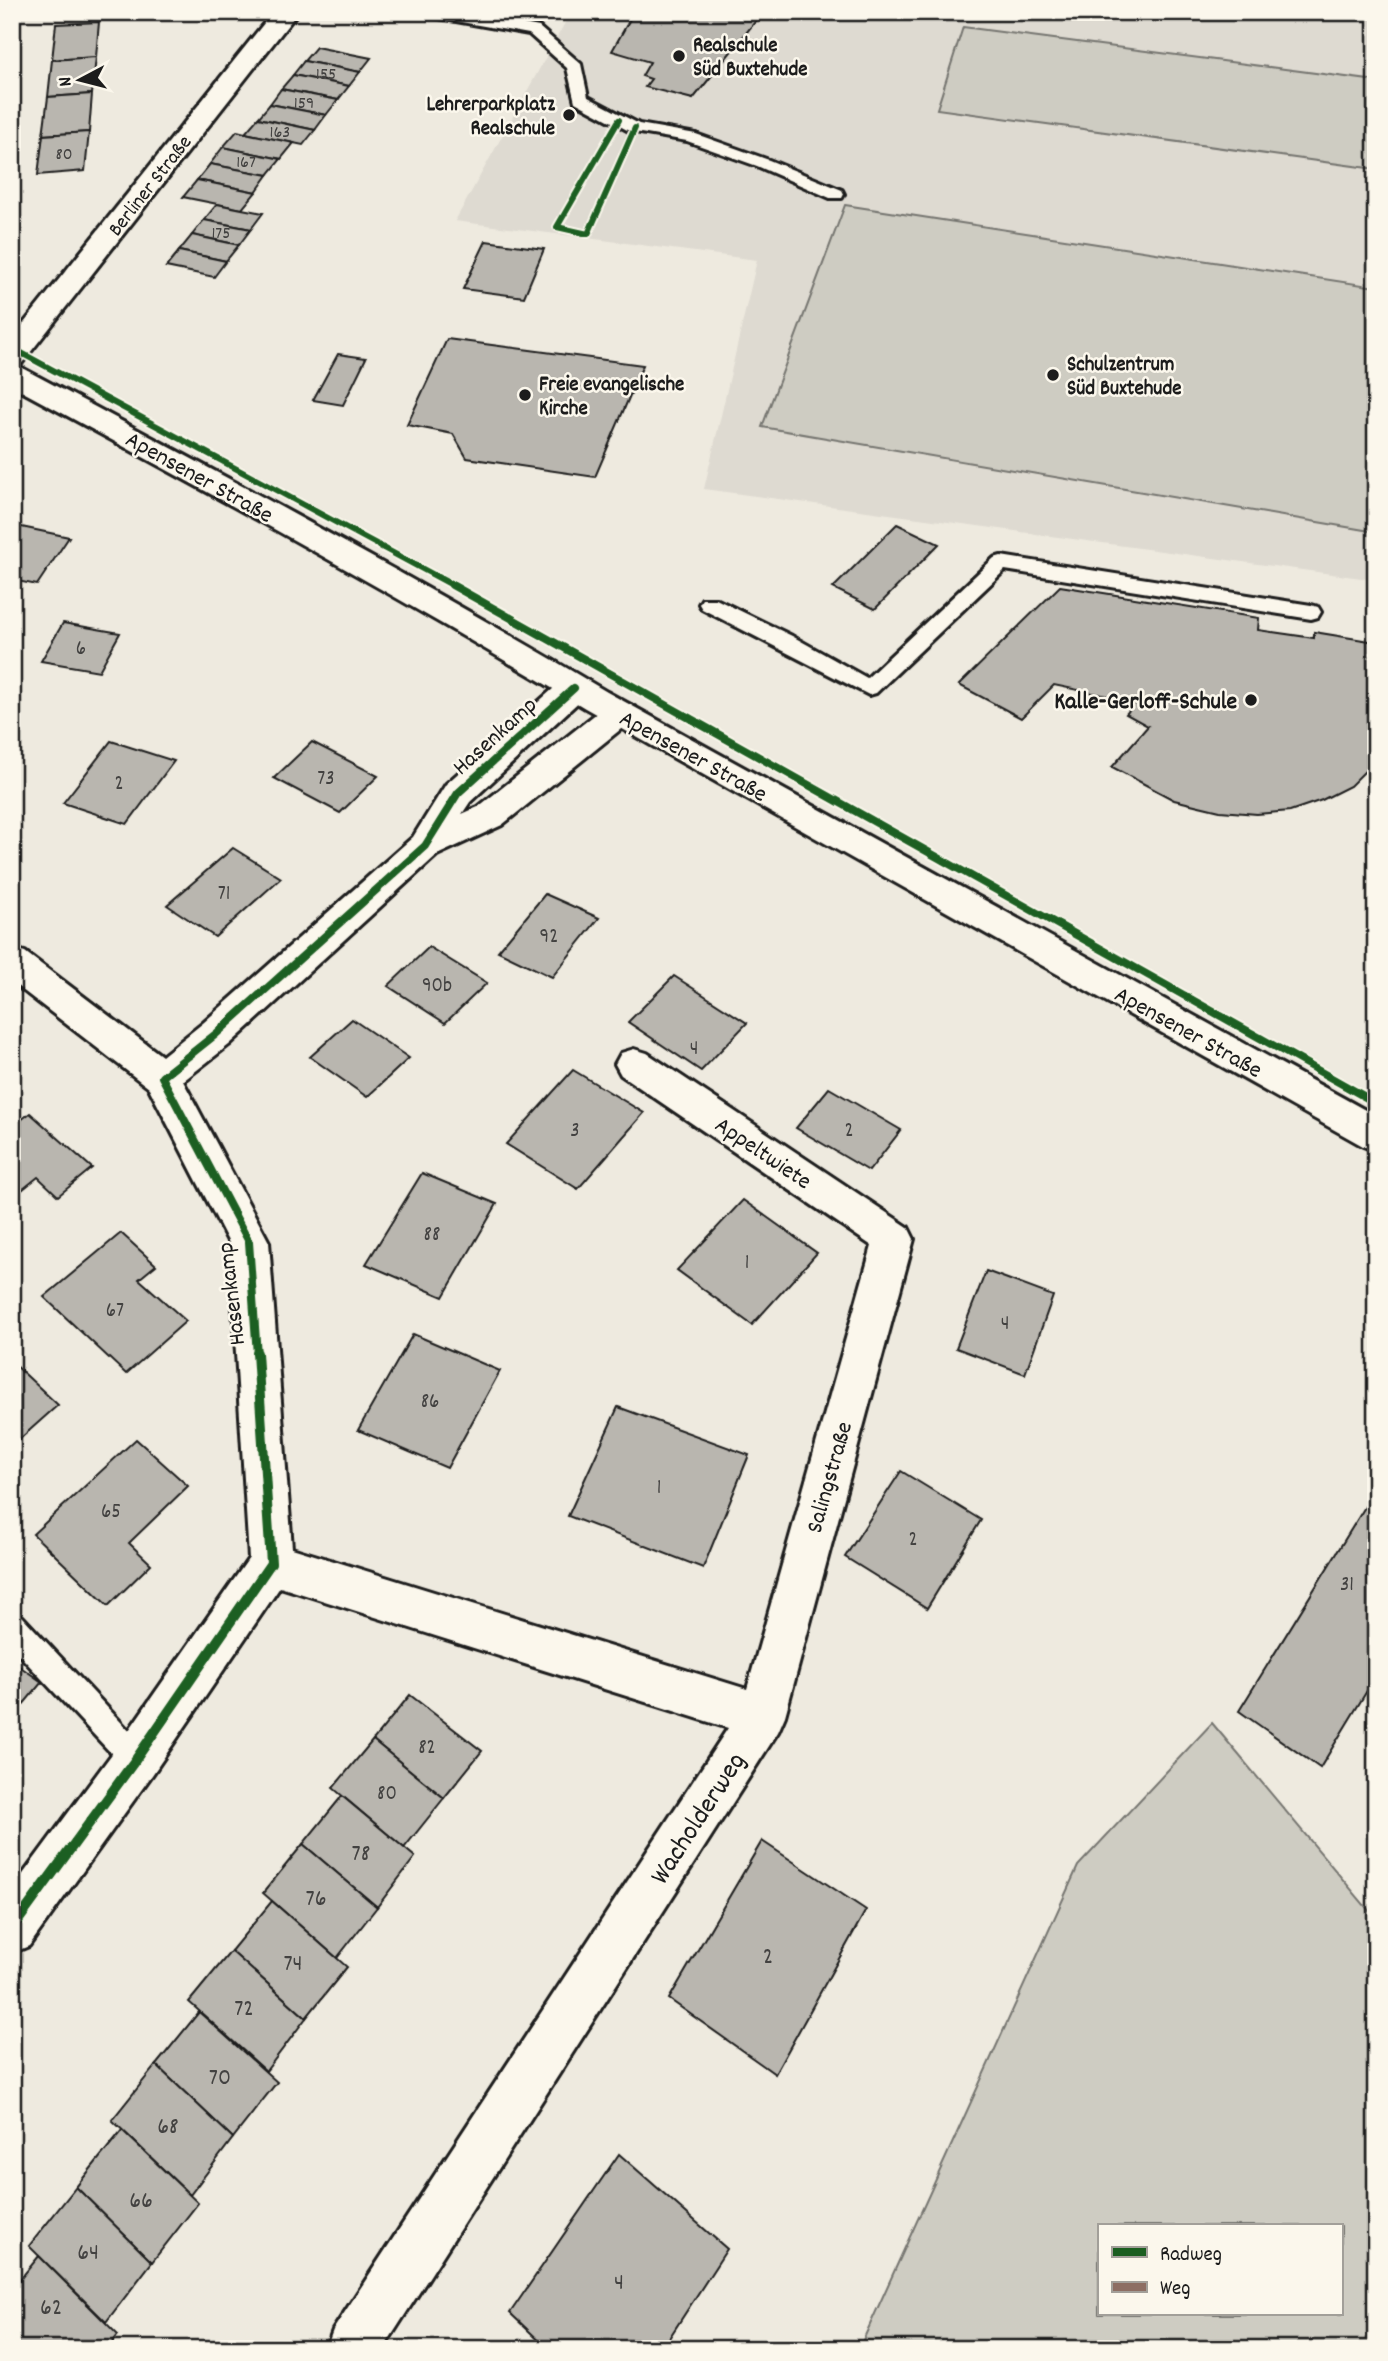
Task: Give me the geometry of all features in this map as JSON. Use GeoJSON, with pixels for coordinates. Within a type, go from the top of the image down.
{"type":"FeatureCollection","features":[{"type":"Feature","properties":{"kind":"street","name":"Berliner Straße"},"geometry":{"type":"LineString","coordinates":[[12,358],[286,12]]}},
{"type":"Feature","properties":{"kind":"street","name":"Apensener Straße"},"geometry":{"type":"LineString","coordinates":[[12,374],[237,495],[504,645],[574,688],[1376,1135]]}},
{"type":"Feature","properties":{"kind":"street","name":"Hasenkamp"},"geometry":{"type":"LineString","coordinates":[[271,1563],[248,1242],[162,1077],[216,1034],[425,846],[458,793],[574,688]]}},
{"type":"Feature","properties":{"kind":"street","name":"Hasenkamp"},"geometry":{"type":"LineString","coordinates":[[425,846],[490,816],[619,713]]}},
{"type":"Feature","properties":{"kind":"street"},"geometry":{"type":"LineString","coordinates":[[12,962],[162,1077]]}},
{"type":"Feature","properties":{"kind":"street","name":"Appeltwiete"},"geometry":{"type":"LineString","coordinates":[[634,1064],[894,1239]]}},
{"type":"Feature","properties":{"kind":"street","name":"Salingstraße"},"geometry":{"type":"LineString","coordinates":[[762,1716],[894,1239]]}},
{"type":"Feature","properties":{"kind":"street"},"geometry":{"type":"LineString","coordinates":[[12,1929],[136,1759],[271,1563],[762,1716]]}},
{"type":"Feature","properties":{"kind":"street","name":"Wacholderweg"},"geometry":{"type":"LineString","coordinates":[[352,2349],[762,1716]]}},
{"type":"Feature","properties":{"kind":"lane"},"geometry":{"type":"LineString","coordinates":[[433,12],[534,30],[575,67],[581,99],[635,128],[690,137],[764,163],[836,194]]}},
{"type":"Feature","properties":{"kind":"lane"},"geometry":{"type":"LineString","coordinates":[[709,604],[785,641],[869,688],[1001,563],[1311,612]]}},
{"type":"Feature","properties":{"kind":"lane"},"geometry":{"type":"LineString","coordinates":[[12,1626],[136,1759]]}},
{"type":"Feature","properties":{"kind":"shaded area","name":"Schulzentrum Süd Buxtehude"},"geometry":{"type":"Polygon","coordinates":[[[571,12],[1376,12],[1376,580],[704,489],[757,260],[455,221],[571,12]]]}},
{"type":"Feature","properties":{"kind":"shaded area"},"geometry":{"type":"Polygon","coordinates":[[[963,27],[1376,81],[1376,169],[937,109],[963,27]]]}},
{"type":"Feature","properties":{"kind":"shaded area"},"geometry":{"type":"Polygon","coordinates":[[[845,205],[1376,287],[1376,532],[762,427],[845,205]]]}},
{"type":"Feature","properties":{"kind":"shaded area"},"geometry":{"type":"Polygon","coordinates":[[[1212,1723],[1376,1919],[1376,2349],[859,2349],[1078,1866],[1212,1723]]]}},
{"type":"Feature","properties":{"kind":"building","name":"Realschule Süd Buxtehude"},"geometry":{"type":"Polygon","coordinates":[[[634,12],[763,12],[693,99],[645,87],[651,79],[642,76],[650,62],[612,51],[634,12]]]}},
{"type":"Feature","properties":{"kind":"building"},"geometry":{"type":"Polygon","coordinates":[[[99,22],[96,57],[52,60],[56,24],[99,22]]]}},
{"type":"Feature","properties":{"kind":"building"},"geometry":{"type":"Polygon","coordinates":[[[316,47],[371,58],[360,72],[304,61],[316,47]]]}},
{"type":"Feature","properties":{"kind":"building"},"geometry":{"type":"Polygon","coordinates":[[[96,57],[92,94],[48,97],[52,60],[96,57]]]}},
{"type":"Feature","properties":{"kind":"building"},"geometry":{"type":"Polygon","coordinates":[[[304,61],[360,72],[349,86],[293,75],[304,61]]]}},
{"type":"Feature","properties":{"kind":"building"},"geometry":{"type":"Polygon","coordinates":[[[293,75],[349,86],[338,100],[281,89],[293,75]]]}},
{"type":"Feature","properties":{"kind":"building"},"geometry":{"type":"Polygon","coordinates":[[[281,89],[338,100],[326,115],[270,104],[281,89]]]}},
{"type":"Feature","properties":{"kind":"building"},"geometry":{"type":"Polygon","coordinates":[[[92,94],[89,132],[43,135],[48,97],[92,94]]]}},
{"type":"Feature","properties":{"kind":"building"},"geometry":{"type":"Polygon","coordinates":[[[270,104],[326,115],[315,130],[258,118],[270,104]]]}},
{"type":"Feature","properties":{"kind":"building"},"geometry":{"type":"Polygon","coordinates":[[[258,118],[315,130],[303,145],[245,133],[258,118]]]}},
{"type":"Feature","properties":{"kind":"building"},"geometry":{"type":"Polygon","coordinates":[[[237,131],[294,143],[281,159],[223,147],[237,131]]]}},
{"type":"Feature","properties":{"kind":"building"},"geometry":{"type":"Polygon","coordinates":[[[89,132],[85,171],[38,175],[43,135],[89,132]]]}},
{"type":"Feature","properties":{"kind":"building"},"geometry":{"type":"Polygon","coordinates":[[[223,147],[281,159],[268,175],[210,164],[223,147]]]}},
{"type":"Feature","properties":{"kind":"building"},"geometry":{"type":"Polygon","coordinates":[[[210,164],[268,175],[256,192],[197,180],[210,164]]]}},
{"type":"Feature","properties":{"kind":"building"},"geometry":{"type":"Polygon","coordinates":[[[197,180],[256,192],[242,209],[183,197],[197,180]]]}},
{"type":"Feature","properties":{"kind":"building"},"geometry":{"type":"Polygon","coordinates":[[[217,204],[263,213],[251,229],[204,220],[217,204]]]}},
{"type":"Feature","properties":{"kind":"building"},"geometry":{"type":"Polygon","coordinates":[[[204,220],[251,229],[239,245],[192,235],[204,220]]]}},
{"type":"Feature","properties":{"kind":"building"},"geometry":{"type":"Polygon","coordinates":[[[192,235],[239,245],[226,261],[179,251],[192,235]]]}},
{"type":"Feature","properties":{"kind":"building"},"geometry":{"type":"Polygon","coordinates":[[[486,241],[544,249],[524,297],[463,289],[486,241]]]}},
{"type":"Feature","properties":{"kind":"building"},"geometry":{"type":"Polygon","coordinates":[[[179,251],[226,261],[214,277],[166,267],[179,251]]]}},
{"type":"Feature","properties":{"kind":"building","name":"Freie evangelische Kirche"},"geometry":{"type":"Polygon","coordinates":[[[447,339],[643,365],[595,477],[467,458],[453,434],[407,425],[447,339]]]}},
{"type":"Feature","properties":{"kind":"building"},"geometry":{"type":"Polygon","coordinates":[[[338,354],[366,358],[343,405],[313,400],[338,354]]]}},
{"type":"Feature","properties":{"kind":"building"},"geometry":{"type":"Polygon","coordinates":[[[897,524],[939,544],[875,609],[833,588],[897,524]]]}},
{"type":"Feature","properties":{"kind":"building"},"geometry":{"type":"Polygon","coordinates":[[[12,525],[69,537],[37,585],[12,580],[12,525]]]}},
{"type":"Feature","properties":{"kind":"building","name":"Kalle-Gerloff-Schule"},"geometry":{"type":"Polygon","coordinates":[[[1060,586],[1259,618],[1258,630],[1314,638],[1314,632],[1376,642],[1376,750],[1370,766],[1350,786],[1322,800],[1290,811],[1257,814],[1220,811],[1174,800],[1112,767],[1148,726],[1126,714],[1136,702],[1054,685],[1021,718],[959,685],[1060,586]]]}},
{"type":"Feature","properties":{"kind":"building"},"geometry":{"type":"Polygon","coordinates":[[[63,623],[120,633],[99,671],[41,661],[63,623]]]}},
{"type":"Feature","properties":{"kind":"building"},"geometry":{"type":"Polygon","coordinates":[[[111,741],[174,761],[127,824],[63,803],[111,741]]]}},
{"type":"Feature","properties":{"kind":"building"},"geometry":{"type":"Polygon","coordinates":[[[312,742],[378,776],[340,813],[274,778],[312,742]]]}},
{"type":"Feature","properties":{"kind":"building"},"geometry":{"type":"Polygon","coordinates":[[[233,848],[281,878],[215,937],[167,905],[233,848]]]}},
{"type":"Feature","properties":{"kind":"building"},"geometry":{"type":"Polygon","coordinates":[[[545,894],[599,918],[552,977],[498,951],[545,894]]]}},
{"type":"Feature","properties":{"kind":"building"},"geometry":{"type":"Polygon","coordinates":[[[429,947],[487,983],[445,1023],[388,986],[429,947]]]}},
{"type":"Feature","properties":{"kind":"building"},"geometry":{"type":"Polygon","coordinates":[[[674,976],[747,1023],[701,1071],[628,1022],[674,976]]]}},
{"type":"Feature","properties":{"kind":"building"},"geometry":{"type":"Polygon","coordinates":[[[352,1019],[409,1058],[367,1097],[310,1057],[352,1019]]]}},
{"type":"Feature","properties":{"kind":"building"},"geometry":{"type":"Polygon","coordinates":[[[573,1070],[644,1113],[578,1189],[506,1144],[573,1070]]]}},
{"type":"Feature","properties":{"kind":"building"},"geometry":{"type":"Polygon","coordinates":[[[829,1088],[901,1130],[869,1171],[796,1128],[829,1088]]]}},
{"type":"Feature","properties":{"kind":"building"},"geometry":{"type":"Polygon","coordinates":[[[30,1113],[92,1168],[58,1196],[38,1177],[12,1198],[12,1127],[30,1113]]]}},
{"type":"Feature","properties":{"kind":"building"},"geometry":{"type":"Polygon","coordinates":[[[422,1173],[497,1204],[443,1297],[366,1264],[422,1173]]]}},
{"type":"Feature","properties":{"kind":"building"},"geometry":{"type":"Polygon","coordinates":[[[743,1200],[817,1253],[752,1325],[677,1270],[743,1200]]]}},
{"type":"Feature","properties":{"kind":"building"},"geometry":{"type":"Polygon","coordinates":[[[121,1233],[156,1265],[139,1279],[186,1321],[126,1374],[44,1297],[121,1233]]]}},
{"type":"Feature","properties":{"kind":"building"},"geometry":{"type":"Polygon","coordinates":[[[986,1271],[1053,1296],[1025,1374],[956,1348],[986,1271]]]}},
{"type":"Feature","properties":{"kind":"building"},"geometry":{"type":"Polygon","coordinates":[[[413,1334],[500,1371],[447,1468],[358,1430],[413,1334]]]}},
{"type":"Feature","properties":{"kind":"building"},"geometry":{"type":"Polygon","coordinates":[[[12,1362],[58,1405],[12,1446],[12,1362]]]}},
{"type":"Feature","properties":{"kind":"building"},"geometry":{"type":"Polygon","coordinates":[[[618,1407],[749,1455],[703,1568],[568,1516],[618,1407]]]}},
{"type":"Feature","properties":{"kind":"building"},"geometry":{"type":"Polygon","coordinates":[[[136,1439],[188,1486],[129,1543],[151,1564],[108,1606],[33,1534],[136,1439]]]}},
{"type":"Feature","properties":{"kind":"building"},"geometry":{"type":"Polygon","coordinates":[[[901,1471],[981,1520],[927,1608],[845,1557],[901,1471]]]}},
{"type":"Feature","properties":{"kind":"building"},"geometry":{"type":"Polygon","coordinates":[[[1376,1489],[1376,1676],[1320,1768],[1239,1711],[1376,1489]]]}},
{"type":"Feature","properties":{"kind":"building"},"geometry":{"type":"Polygon","coordinates":[[[12,1661],[42,1682],[12,1718],[12,1661]]]}},
{"type":"Feature","properties":{"kind":"building"},"geometry":{"type":"Polygon","coordinates":[[[410,1695],[482,1751],[444,1798],[373,1740],[410,1695]]]}},
{"type":"Feature","properties":{"kind":"building"},"geometry":{"type":"Polygon","coordinates":[[[373,1740],[444,1798],[404,1848],[333,1788],[373,1740]]]}},
{"type":"Feature","properties":{"kind":"building"},"geometry":{"type":"Polygon","coordinates":[[[342,1796],[415,1857],[377,1907],[303,1844],[342,1796]]]}},
{"type":"Feature","properties":{"kind":"building"},"geometry":{"type":"Polygon","coordinates":[[[762,1841],[866,1910],[775,2074],[669,1999],[762,1841]]]}},
{"type":"Feature","properties":{"kind":"building"},"geometry":{"type":"Polygon","coordinates":[[[303,1844],[377,1907],[337,1958],[263,1893],[303,1844]]]}},
{"type":"Feature","properties":{"kind":"building"},"geometry":{"type":"Polygon","coordinates":[[[272,1901],[347,1967],[306,2018],[231,1951],[272,1901]]]}},
{"type":"Feature","properties":{"kind":"building"},"geometry":{"type":"Polygon","coordinates":[[[231,1951],[306,2018],[266,2071],[189,2002],[231,1951]]]}},
{"type":"Feature","properties":{"kind":"building"},"geometry":{"type":"Polygon","coordinates":[[[199,2012],[277,2082],[233,2138],[156,2065],[199,2012]]]}},
{"type":"Feature","properties":{"kind":"building"},"geometry":{"type":"Polygon","coordinates":[[[156,2065],[233,2138],[190,2195],[112,2120],[156,2065]]]}},
{"type":"Feature","properties":{"kind":"building"},"geometry":{"type":"Polygon","coordinates":[[[122,2130],[198,2203],[152,2262],[76,2187],[122,2130]]]}},
{"type":"Feature","properties":{"kind":"building"},"geometry":{"type":"Polygon","coordinates":[[[619,2154],[727,2249],[662,2349],[548,2349],[510,2313],[619,2154]]]}},
{"type":"Feature","properties":{"kind":"building"},"geometry":{"type":"Polygon","coordinates":[[[76,2187],[152,2262],[106,2322],[29,2246],[76,2187]]]}},
{"type":"Feature","properties":{"kind":"building"},"geometry":{"type":"Polygon","coordinates":[[[39,2256],[118,2335],[107,2349],[22,2349],[12,2339],[12,2289],[39,2256]]]}},
{"type":"Feature","properties":{"kind":"marked path"},"geometry":{"type":"LineString","coordinates":[[1332,12],[1337,12]]}},
{"type":"Feature","properties":{"kind":"cycle path"},"geometry":{"type":"LineString","coordinates":[[619,120],[557,227],[588,234],[635,128]]}},
{"type":"Feature","properties":{"kind":"cycle path"},"geometry":{"type":"LineString","coordinates":[[12,348],[527,625],[1376,1103]]}},
{"type":"Feature","properties":{"kind":"cycle path"},"geometry":{"type":"LineString","coordinates":[[12,1929],[136,1759],[271,1563],[249,1242],[162,1077],[216,1034],[425,846],[458,793],[574,688]]}},
{"type":"Feature","properties":{"kind":"place","name":"Realschule Süd Buxtehude"},"geometry":{"type":"Point","coordinates":[679,56]}},
{"type":"Feature","properties":{"kind":"place","name":"Lehrerparkplatz Realschule"},"geometry":{"type":"Point","coordinates":[569,115]}},
{"type":"Feature","properties":{"kind":"place","name":"Schulzentrum Süd Buxtehude"},"geometry":{"type":"Point","coordinates":[1053,375]}},
{"type":"Feature","properties":{"kind":"place","name":"Freie evangelische Kirche"},"geometry":{"type":"Point","coordinates":[525,395]}},
{"type":"Feature","properties":{"kind":"place","name":"Kalle-Gerloff-Schule"},"geometry":{"type":"Point","coordinates":[1251,700]}}]}
